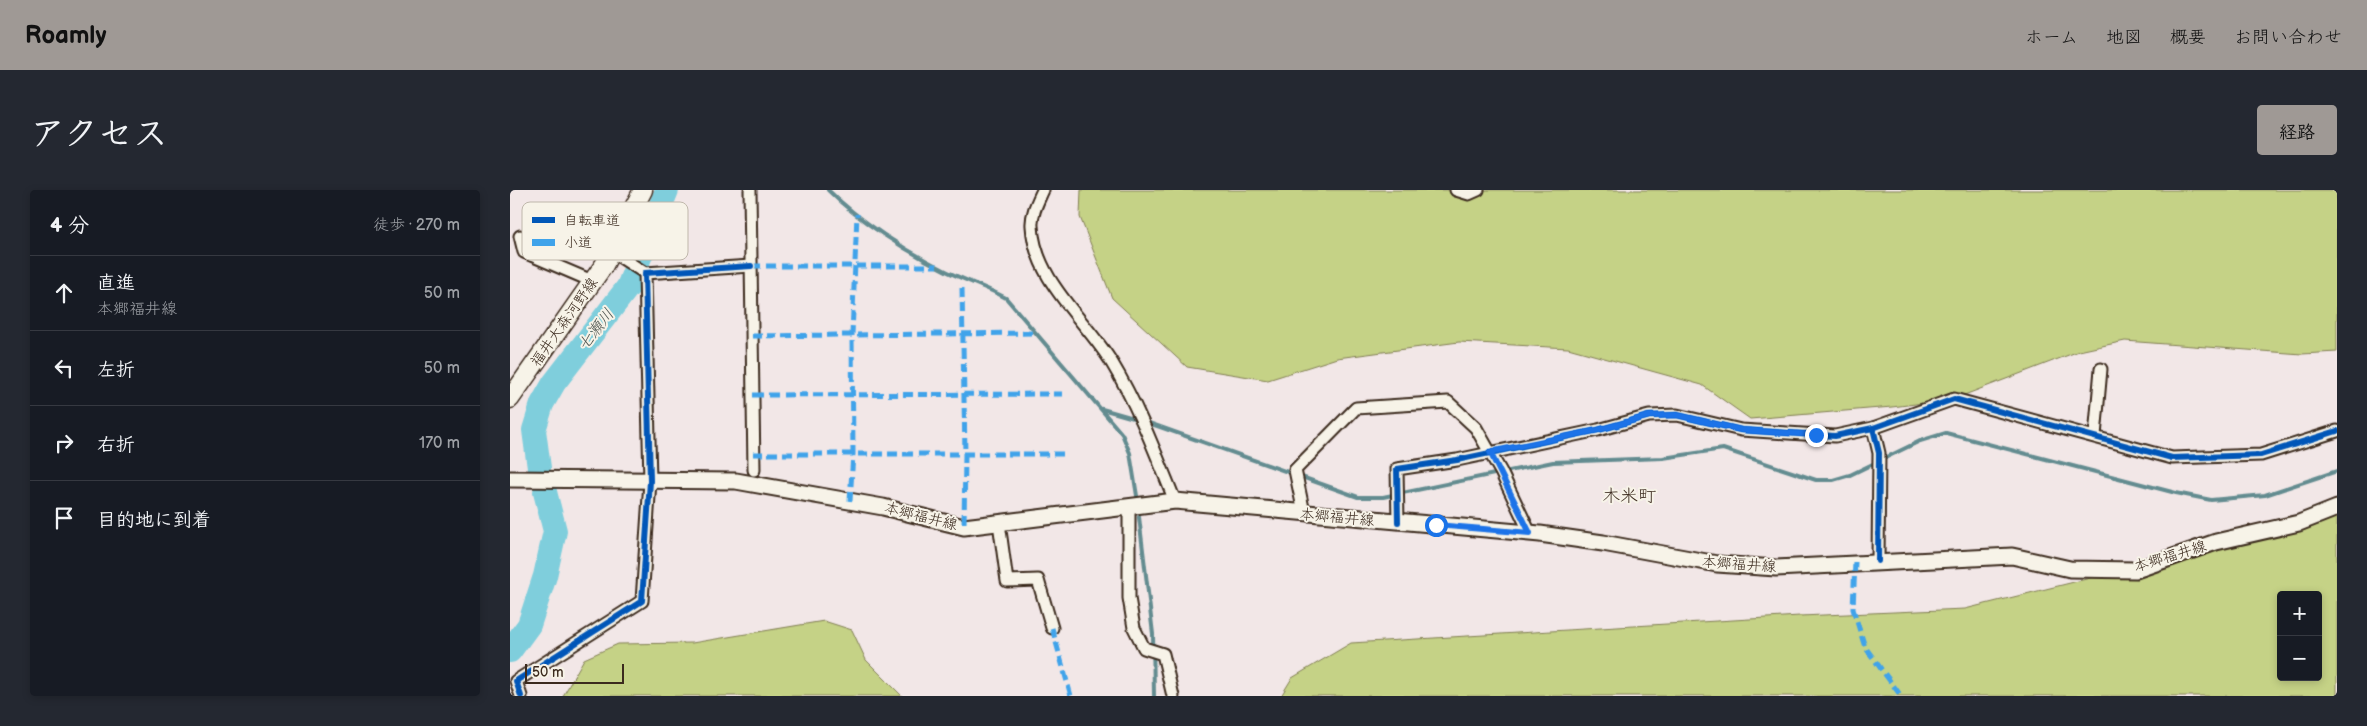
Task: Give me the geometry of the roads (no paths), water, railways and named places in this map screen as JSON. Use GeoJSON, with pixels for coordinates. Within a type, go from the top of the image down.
{"type":"FeatureCollection","features":[{"type":"Feature","properties":{"kind":"main road","name":"福井大森河野線"},"geometry":{"type":"LineString","coordinates":[[637,202],[643,190]]}},
{"type":"Feature","properties":{"kind":"main road","name":"福井大森河野線"},"geometry":{"type":"LineString","coordinates":[[512,394],[606,260]]}},
{"type":"Feature","properties":{"kind":"main road","name":"本郷福井線"},"geometry":{"type":"LineString","coordinates":[[510,479],[736,481],[883,507],[964,527],[1175,501],[1530,533],[1603,543],[1717,564],[1776,568],[2012,556],[2070,569],[2136,570],[2216,542],[2299,523],[2337,508]]}},
{"type":"Feature","properties":{"kind":"street"},"geometry":{"type":"LineString","coordinates":[[750,190],[754,470]]}},
{"type":"Feature","properties":{"kind":"street"},"geometry":{"type":"LineString","coordinates":[[1043,190],[1034,210],[1032,226],[1040,262],[1058,292],[1111,362],[1133,401],[1175,501]]}},
{"type":"Feature","properties":{"kind":"street"},"geometry":{"type":"LineString","coordinates":[[1456,190],[1469,194],[1478,190]]}},
{"type":"Feature","properties":{"kind":"street"},"geometry":{"type":"LineString","coordinates":[[520,236],[522,244]]}},
{"type":"Feature","properties":{"kind":"street"},"geometry":{"type":"LineString","coordinates":[[543,260],[592,281]]}},
{"type":"Feature","properties":{"kind":"street"},"geometry":{"type":"LineString","coordinates":[[626,260],[645,273],[751,266]]}},
{"type":"Feature","properties":{"kind":"street"},"geometry":{"type":"LineString","coordinates":[[521,696],[516,681],[642,601],[650,481],[645,273]]}},
{"type":"Feature","properties":{"kind":"street"},"geometry":{"type":"LineString","coordinates":[[2095,436],[2101,369]]}},
{"type":"Feature","properties":{"kind":"street"},"geometry":{"type":"LineString","coordinates":[[1398,522],[1397,469],[1598,430],[1649,416],[1677,415],[1741,430],[1835,436],[1873,428],[1954,399],[2172,458],[2261,455],[2337,431]]}},
{"type":"Feature","properties":{"kind":"street"},"geometry":{"type":"LineString","coordinates":[[1304,513],[1294,470],[1356,408],[1448,402],[1476,428],[1530,533]]}},
{"type":"Feature","properties":{"kind":"street"},"geometry":{"type":"LineString","coordinates":[[1873,428],[1879,453],[1878,562]]}},
{"type":"Feature","properties":{"kind":"street"},"geometry":{"type":"LineString","coordinates":[[1129,506],[1129,598],[1134,628],[1144,648],[1164,654],[1173,696]]}},
{"type":"Feature","properties":{"kind":"street"},"geometry":{"type":"LineString","coordinates":[[999,523],[1007,581],[1038,580],[1052,628]]}},
{"type":"Feature","properties":{"kind":"waterway","name":"七瀬川"},"geometry":{"type":"LineString","coordinates":[[662,202],[667,190]]}},
{"type":"Feature","properties":{"kind":"waterway"},"geometry":{"type":"LineString","coordinates":[[828,190],[868,224],[899,245],[946,271],[1006,298],[1122,434],[1130,453],[1138,502]]}},
{"type":"Feature","properties":{"kind":"waterway","name":"七瀬川"},"geometry":{"type":"LineString","coordinates":[[539,468],[534,430],[542,404],[554,383],[628,287],[639,260]]}},
{"type":"Feature","properties":{"kind":"waterway"},"geometry":{"type":"LineString","coordinates":[[1102,409],[1137,419]]}},
{"type":"Feature","properties":{"kind":"waterway"},"geometry":{"type":"LineString","coordinates":[[1146,422],[1358,497],[1383,497],[1553,462],[1663,458],[1723,449],[1816,480],[1833,480],[1850,475],[1920,441],[1946,433],[2176,493],[2211,500],[2265,495],[2337,471]]}},
{"type":"Feature","properties":{"kind":"waterway","name":"七瀬川"},"geometry":{"type":"LineString","coordinates":[[510,651],[529,625],[545,576],[555,531],[545,492]]}},
{"type":"Feature","properties":{"kind":"waterway"},"geometry":{"type":"LineString","coordinates":[[1139,517],[1153,634],[1154,696]]}},
{"type":"Feature","properties":{"kind":"district","name":"木米町"},"geometry":{"type":"Point","coordinates":[1629,496]}}]}
